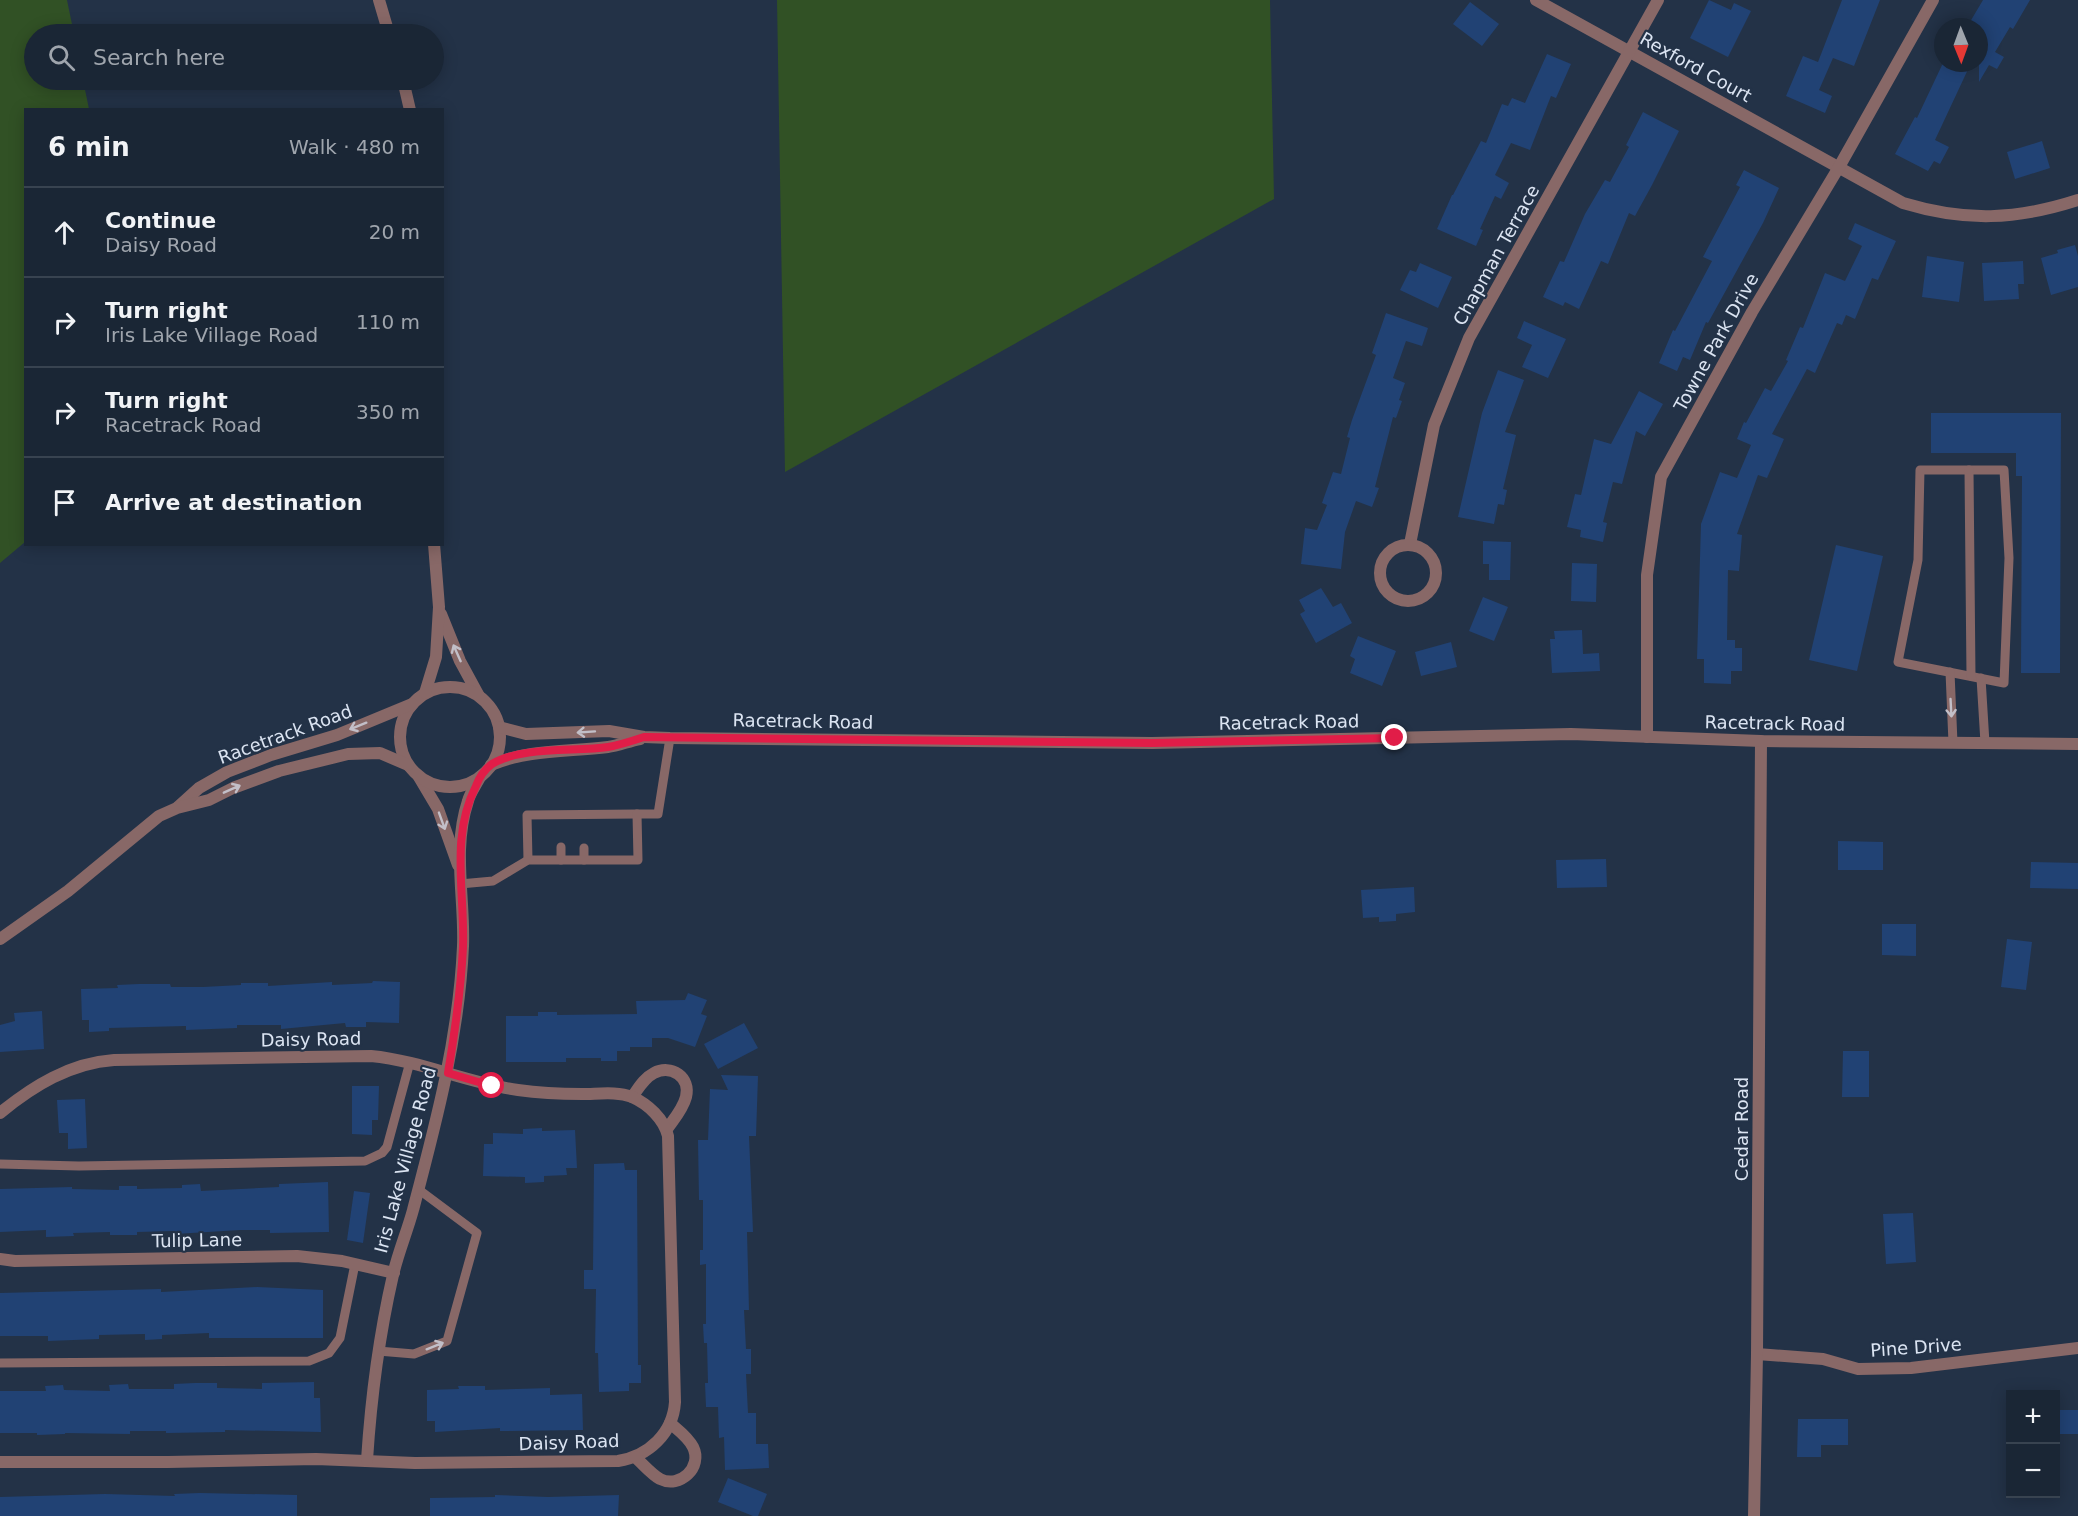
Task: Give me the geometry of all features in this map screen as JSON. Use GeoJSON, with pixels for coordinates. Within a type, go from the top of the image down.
{"type":"FeatureCollection","features":[{"type":"Feature","properties":{"kind":"street"},"geometry":{"type":"LineString","coordinates":[[379,0],[386,24]]}},
{"type":"Feature","properties":{"kind":"street","name":"Rexford Court"},"geometry":{"type":"LineString","coordinates":[[1536,0],[1903,203],[1932,212],[1965,217],[2029,213],[2078,200]]}},
{"type":"Feature","properties":{"kind":"street","name":"Chapman Terrace"},"geometry":{"type":"LineString","coordinates":[[1410,544],[1434,425],[1469,338],[1658,0]]}},
{"type":"Feature","properties":{"kind":"street","name":"Towne Park Drive"},"geometry":{"type":"LineString","coordinates":[[1647,737],[1647,576],[1661,477],[1752,312],[1839,166],[1932,0]]}},
{"type":"Feature","properties":{"kind":"street"},"geometry":{"type":"LineString","coordinates":[[406,90],[410,108]]}},
{"type":"Feature","properties":{"kind":"street"},"geometry":{"type":"LineString","coordinates":[[1410,544],[1420,547],[1434,561],[1436,580],[1425,596],[1406,601],[1389,595],[1383,588],[1379,571],[1386,554],[1401,545],[1410,544]]}},
{"type":"Feature","properties":{"kind":"street"},"geometry":{"type":"LineString","coordinates":[[425,693],[436,657],[438,607],[434,546]]}},
{"type":"Feature","properties":{"kind":"street"},"geometry":{"type":"LineString","coordinates":[[438,607],[460,661],[480,698]]}},
{"type":"Feature","properties":{"kind":"street"},"geometry":{"type":"LineString","coordinates":[[453,687],[468,690],[480,698],[489,706],[499,727],[500,740],[491,765],[480,777],[466,784],[449,787],[433,784],[419,777],[408,765],[401,750],[399,734],[403,717],[412,704],[425,693],[453,687]]}},
{"type":"Feature","properties":{"kind":"street","name":"Racetrack Road"},"geometry":{"type":"LineString","coordinates":[[177,808],[199,788],[227,772],[271,755],[337,735],[412,704]]}},
{"type":"Feature","properties":{"kind":"street","name":"Racetrack Road"},"geometry":{"type":"LineString","coordinates":[[499,727],[526,734],[609,731],[644,737],[670,738],[1152,743],[1571,734],[1761,741],[2078,744]]}},
{"type":"Feature","properties":{"kind":"street","name":"Racetrack Road"},"geometry":{"type":"LineString","coordinates":[[491,765],[507,758],[539,752],[610,747],[644,737]]}},
{"type":"Feature","properties":{"kind":"street","name":"Cedar Road"},"geometry":{"type":"LineString","coordinates":[[1754,1516],[1761,741]]}},
{"type":"Feature","properties":{"kind":"street","name":"Racetrack Road"},"geometry":{"type":"LineString","coordinates":[[0,939],[68,891],[159,816],[177,808],[208,800],[279,771],[348,754],[380,753],[408,765]]}},
{"type":"Feature","properties":{"kind":"street","name":"Iris Lake Village Road"},"geometry":{"type":"LineString","coordinates":[[419,777],[438,809],[459,869]]}},
{"type":"Feature","properties":{"kind":"street","name":"Iris Lake Village Road"},"geometry":{"type":"LineString","coordinates":[[368,1460],[371,1407],[378,1351],[393,1273],[418,1189],[448,1073],[459,999],[463,944],[459,869],[462,831],[468,801],[480,777]]}},
{"type":"Feature","properties":{"kind":"street","name":"Daisy Road"},"geometry":{"type":"LineString","coordinates":[[0,1113],[48,1079],[101,1061],[371,1056],[410,1062],[492,1086],[533,1092],[613,1094],[632,1098],[650,1109],[667,1129],[670,1145],[675,1402],[670,1423],[654,1446],[636,1457],[618,1461],[0,1462]]}},
{"type":"Feature","properties":{"kind":"street"},"geometry":{"type":"LineString","coordinates":[[632,1098],[653,1074],[667,1070],[680,1075],[686,1084],[686,1099],[667,1129]]}},
{"type":"Feature","properties":{"kind":"street","name":"Tulip Lane"},"geometry":{"type":"LineString","coordinates":[[0,1259],[15,1261],[297,1256],[355,1264],[393,1273]]}},
{"type":"Feature","properties":{"kind":"street","name":"Pine Drive"},"geometry":{"type":"LineString","coordinates":[[1757,1354],[1823,1359],[1858,1369],[1911,1368],[2078,1348]]}},
{"type":"Feature","properties":{"kind":"street","name":"Daisy Road"},"geometry":{"type":"LineString","coordinates":[[636,1457],[662,1480],[674,1481],[687,1476],[694,1464],[694,1449],[670,1423]]}},
{"type":"Feature","properties":{"kind":"lane"},"geometry":{"type":"LineString","coordinates":[[1920,470],[2004,470],[2009,558],[2004,683],[1950,672],[1898,662],[1918,560],[1920,470]]}},
{"type":"Feature","properties":{"kind":"lane"},"geometry":{"type":"LineString","coordinates":[[1970,470],[1971,676]]}},
{"type":"Feature","properties":{"kind":"lane"},"geometry":{"type":"LineString","coordinates":[[1950,672],[1953,743]]}},
{"type":"Feature","properties":{"kind":"lane"},"geometry":{"type":"LineString","coordinates":[[1981,678],[1985,743]]}},
{"type":"Feature","properties":{"kind":"lane"},"geometry":{"type":"LineString","coordinates":[[528,860],[527,815],[658,814],[670,738]]}},
{"type":"Feature","properties":{"kind":"lane"},"geometry":{"type":"LineString","coordinates":[[583,814],[583,826]]}},
{"type":"Feature","properties":{"kind":"lane"},"geometry":{"type":"LineString","coordinates":[[607,814],[607,825]]}},
{"type":"Feature","properties":{"kind":"lane"},"geometry":{"type":"LineString","coordinates":[[460,884],[493,881],[528,860],[638,860],[638,814]]}},
{"type":"Feature","properties":{"kind":"lane"},"geometry":{"type":"LineString","coordinates":[[560,815],[561,826]]}},
{"type":"Feature","properties":{"kind":"lane"},"geometry":{"type":"LineString","coordinates":[[561,848],[561,860]]}},
{"type":"Feature","properties":{"kind":"lane"},"geometry":{"type":"LineString","coordinates":[[584,848],[584,860]]}},
{"type":"Feature","properties":{"kind":"lane"},"geometry":{"type":"LineString","coordinates":[[607,848],[607,860]]}},
{"type":"Feature","properties":{"kind":"lane"},"geometry":{"type":"LineString","coordinates":[[0,1164],[114,1165],[365,1161],[382,1153],[387,1147],[410,1062]]}},
{"type":"Feature","properties":{"kind":"lane"},"geometry":{"type":"LineString","coordinates":[[378,1351],[414,1354],[447,1341],[477,1233],[418,1189]]}},
{"type":"Feature","properties":{"kind":"lane"},"geometry":{"type":"LineString","coordinates":[[0,1363],[309,1360],[317,1358],[330,1353],[340,1338],[355,1264]]}},
{"type":"Feature","properties":{"kind":"green space"},"geometry":{"type":"Polygon","coordinates":[[[0,0],[67,0],[72,24],[24,24],[24,90],[85,90],[89,108],[24,108],[24,543],[0,563],[0,0]]]}},
{"type":"Feature","properties":{"kind":"green space"},"geometry":{"type":"Polygon","coordinates":[[[777,0],[1270,0],[1274,199],[785,472],[777,0]]]}},
{"type":"Feature","properties":{"kind":"building"},"geometry":{"type":"Polygon","coordinates":[[[1709,0],[1731,10],[1734,3],[1751,11],[1728,57],[1690,38],[1709,0]]]}},
{"type":"Feature","properties":{"kind":"building"},"geometry":{"type":"Polygon","coordinates":[[[1842,0],[1880,0],[1854,66],[1833,58],[1819,90],[1832,96],[1825,113],[1786,96],[1803,56],[1818,62],[1842,0]]]}},
{"type":"Feature","properties":{"kind":"building"},"geometry":{"type":"Polygon","coordinates":[[[1983,0],[2030,0],[2013,29],[2010,27],[1995,52],[2004,57],[1997,69],[1989,65],[1988,67],[1988,18],[1972,18],[1983,0]]]}},
{"type":"Feature","properties":{"kind":"building"},"geometry":{"type":"Polygon","coordinates":[[[1470,2],[1499,24],[1482,46],[1453,24],[1470,2]]]}},
{"type":"Feature","properties":{"kind":"building"},"geometry":{"type":"Polygon","coordinates":[[[1547,54],[1571,64],[1556,98],[1551,96],[1530,150],[1511,143],[1495,175],[1509,183],[1501,199],[1495,196],[1480,229],[1483,230],[1476,246],[1437,229],[1481,141],[1486,143],[1502,104],[1508,106],[1512,98],[1525,103],[1547,54]]]}},
{"type":"Feature","properties":{"kind":"building"},"geometry":{"type":"Polygon","coordinates":[[[1939,72],[1967,72],[1935,140],[1949,147],[1940,164],[1934,161],[1928,171],[1895,154],[1915,117],[1917,118],[1939,72]]]}},
{"type":"Feature","properties":{"kind":"building"},"geometry":{"type":"Polygon","coordinates":[[[1979,72],[1985,72],[1979,82],[1979,72]]]}},
{"type":"Feature","properties":{"kind":"building"},"geometry":{"type":"Polygon","coordinates":[[[1643,112],[1679,131],[1652,185],[1635,216],[1629,213],[1608,264],[1601,261],[1579,309],[1565,302],[1563,306],[1543,297],[1560,261],[1564,262],[1585,214],[1605,180],[1610,182],[1629,147],[1626,145],[1643,112]]]}},
{"type":"Feature","properties":{"kind":"building"},"geometry":{"type":"Polygon","coordinates":[[[2042,141],[2050,168],[2015,179],[2007,152],[2042,141]]]}},
{"type":"Feature","properties":{"kind":"building"},"geometry":{"type":"Polygon","coordinates":[[[1744,170],[1779,188],[1763,223],[1708,323],[1706,322],[1690,360],[1683,357],[1677,371],[1659,363],[1673,330],[1675,331],[1712,261],[1703,257],[1740,187],[1736,185],[1744,170]]]}},
{"type":"Feature","properties":{"kind":"building"},"geometry":{"type":"Polygon","coordinates":[[[1855,223],[1896,241],[1878,280],[1872,278],[1855,319],[1846,315],[1842,325],[1837,323],[1815,373],[1807,369],[1772,434],[1784,439],[1767,478],[1758,475],[1737,534],[1742,535],[1739,571],[1728,570],[1727,640],[1735,640],[1735,648],[1742,648],[1742,671],[1731,671],[1731,684],[1704,683],[1704,659],[1697,659],[1701,524],[1720,472],[1737,478],[1751,445],[1737,439],[1744,422],[1746,423],[1765,388],[1771,391],[1788,361],[1786,360],[1800,327],[1803,328],[1825,273],[1845,281],[1862,246],[1848,239],[1855,223]]]}},
{"type":"Feature","properties":{"kind":"building"},"geometry":{"type":"Polygon","coordinates":[[[2075,245],[2078,256],[2078,287],[2051,295],[2041,258],[2075,245]]]}},
{"type":"Feature","properties":{"kind":"building"},"geometry":{"type":"Polygon","coordinates":[[[1927,256],[1964,262],[1959,302],[1922,297],[1927,256]]]}},
{"type":"Feature","properties":{"kind":"building"},"geometry":{"type":"Polygon","coordinates":[[[2023,261],[2024,284],[2018,284],[2019,299],[1984,301],[1982,263],[2023,261]]]}},
{"type":"Feature","properties":{"kind":"building"},"geometry":{"type":"Polygon","coordinates":[[[1420,263],[1452,277],[1438,308],[1400,290],[1410,270],[1416,272],[1420,263]]]}},
{"type":"Feature","properties":{"kind":"building"},"geometry":{"type":"Polygon","coordinates":[[[1386,313],[1428,328],[1422,346],[1406,341],[1393,378],[1405,383],[1396,418],[1393,417],[1375,487],[1379,488],[1372,507],[1356,501],[1345,532],[1341,569],[1301,564],[1305,528],[1317,530],[1327,505],[1322,503],[1333,472],[1341,474],[1350,438],[1347,437],[1376,355],[1372,353],[1386,313]]]}},
{"type":"Feature","properties":{"kind":"building"},"geometry":{"type":"Polygon","coordinates":[[[1524,321],[1566,339],[1548,378],[1522,367],[1532,345],[1517,338],[1524,321]]]}},
{"type":"Feature","properties":{"kind":"building"},"geometry":{"type":"Polygon","coordinates":[[[1498,370],[1524,380],[1505,432],[1516,435],[1503,489],[1507,490],[1504,505],[1498,504],[1494,524],[1458,517],[1482,413],[1498,370]]]}},
{"type":"Feature","properties":{"kind":"building"},"geometry":{"type":"Polygon","coordinates":[[[1639,391],[1663,404],[1645,436],[1636,431],[1622,484],[1613,482],[1603,522],[1607,523],[1603,542],[1580,537],[1581,530],[1567,527],[1575,494],[1581,495],[1594,439],[1611,444],[1639,391]]]}},
{"type":"Feature","properties":{"kind":"building"},"geometry":{"type":"Polygon","coordinates":[[[1931,413],[2061,413],[2060,673],[2021,673],[2022,476],[2016,476],[2016,453],[1931,453],[1931,413]]]}},
{"type":"Feature","properties":{"kind":"building"},"geometry":{"type":"Polygon","coordinates":[[[1483,541],[1511,542],[1510,580],[1489,580],[1489,564],[1483,564],[1483,541]]]}},
{"type":"Feature","properties":{"kind":"building"},"geometry":{"type":"Polygon","coordinates":[[[1836,545],[1883,556],[1857,671],[1809,660],[1836,545]]]}},
{"type":"Feature","properties":{"kind":"building"},"geometry":{"type":"Polygon","coordinates":[[[1572,563],[1597,564],[1596,602],[1571,601],[1572,563]]]}},
{"type":"Feature","properties":{"kind":"building"},"geometry":{"type":"Polygon","coordinates":[[[1321,588],[1333,607],[1341,603],[1352,623],[1316,643],[1300,614],[1305,611],[1299,600],[1321,588]]]}},
{"type":"Feature","properties":{"kind":"building"},"geometry":{"type":"Polygon","coordinates":[[[1483,597],[1508,607],[1494,641],[1469,631],[1483,597]]]}},
{"type":"Feature","properties":{"kind":"building"},"geometry":{"type":"Polygon","coordinates":[[[1582,630],[1583,654],[1599,653],[1600,671],[1552,673],[1550,639],[1555,639],[1554,631],[1582,630]]]}},
{"type":"Feature","properties":{"kind":"building"},"geometry":{"type":"Polygon","coordinates":[[[1358,636],[1396,651],[1382,686],[1350,673],[1355,659],[1350,656],[1358,636]]]}},
{"type":"Feature","properties":{"kind":"building"},"geometry":{"type":"Polygon","coordinates":[[[1451,642],[1457,667],[1421,676],[1415,652],[1451,642]]]}},
{"type":"Feature","properties":{"kind":"building"},"geometry":{"type":"Polygon","coordinates":[[[1838,841],[1883,842],[1883,870],[1838,870],[1838,841]]]}},
{"type":"Feature","properties":{"kind":"building"},"geometry":{"type":"Polygon","coordinates":[[[1606,859],[1607,887],[1557,888],[1556,860],[1606,859]]]}},
{"type":"Feature","properties":{"kind":"building"},"geometry":{"type":"Polygon","coordinates":[[[2031,862],[2078,863],[2078,889],[2030,888],[2031,862]]]}},
{"type":"Feature","properties":{"kind":"building"},"geometry":{"type":"Polygon","coordinates":[[[1414,887],[1415,912],[1396,914],[1396,921],[1379,922],[1379,917],[1363,918],[1361,890],[1414,887]]]}},
{"type":"Feature","properties":{"kind":"building"},"geometry":{"type":"Polygon","coordinates":[[[1882,924],[1916,924],[1916,956],[1882,955],[1882,924]]]}},
{"type":"Feature","properties":{"kind":"building"},"geometry":{"type":"Polygon","coordinates":[[[2007,939],[2032,942],[2026,990],[2001,987],[2007,939]]]}},
{"type":"Feature","properties":{"kind":"building"},"geometry":{"type":"Polygon","coordinates":[[[373,981],[400,982],[399,1023],[366,1022],[366,1027],[346,1027],[345,1023],[281,1029],[281,1025],[237,1025],[237,1028],[186,1030],[186,1026],[109,1028],[109,1031],[89,1032],[89,1020],[82,1020],[81,989],[118,988],[117,985],[139,984],[203,987],[241,985],[241,983],[268,983],[268,986],[332,982],[332,985],[372,983],[373,981]]]}},
{"type":"Feature","properties":{"kind":"building"},"geometry":{"type":"Polygon","coordinates":[[[688,993],[707,1000],[701,1014],[707,1016],[695,1047],[668,1038],[652,1038],[652,1047],[630,1047],[630,1051],[617,1051],[617,1061],[601,1061],[601,1058],[566,1058],[566,1062],[506,1062],[506,1016],[538,1016],[538,1012],[557,1012],[557,1015],[637,1014],[636,1001],[685,1000],[688,993]]]}},
{"type":"Feature","properties":{"kind":"building"},"geometry":{"type":"Polygon","coordinates":[[[42,1011],[44,1049],[0,1052],[0,1025],[15,1021],[14,1013],[42,1011]]]}},
{"type":"Feature","properties":{"kind":"building"},"geometry":{"type":"Polygon","coordinates":[[[744,1023],[758,1048],[718,1069],[704,1044],[744,1023]]]}},
{"type":"Feature","properties":{"kind":"building"},"geometry":{"type":"Polygon","coordinates":[[[1843,1051],[1869,1051],[1869,1097],[1842,1097],[1843,1051]]]}},
{"type":"Feature","properties":{"kind":"building"},"geometry":{"type":"Polygon","coordinates":[[[721,1075],[758,1076],[756,1136],[749,1136],[753,1232],[747,1232],[749,1310],[744,1310],[746,1349],[751,1349],[751,1374],[746,1374],[748,1413],[756,1413],[756,1444],[768,1444],[769,1468],[725,1470],[724,1437],[719,1438],[718,1407],[706,1407],[707,1343],[704,1343],[703,1324],[706,1324],[706,1264],[700,1265],[700,1250],[703,1250],[703,1200],[699,1200],[698,1140],[708,1140],[710,1089],[728,1090],[721,1075]]]}},
{"type":"Feature","properties":{"kind":"building"},"geometry":{"type":"Polygon","coordinates":[[[352,1086],[379,1086],[378,1120],[372,1120],[372,1135],[352,1134],[352,1086]]]}},
{"type":"Feature","properties":{"kind":"building"},"geometry":{"type":"Polygon","coordinates":[[[85,1099],[87,1148],[68,1149],[68,1133],[59,1133],[57,1100],[85,1099]]]}},
{"type":"Feature","properties":{"kind":"building"},"geometry":{"type":"Polygon","coordinates":[[[542,1128],[542,1131],[575,1130],[577,1168],[566,1168],[567,1175],[544,1176],[544,1182],[525,1183],[525,1177],[483,1176],[484,1144],[493,1144],[493,1133],[523,1134],[523,1129],[542,1128]]]}},
{"type":"Feature","properties":{"kind":"building"},"geometry":{"type":"Polygon","coordinates":[[[624,1163],[625,1170],[637,1170],[638,1365],[641,1365],[641,1383],[629,1383],[629,1391],[599,1392],[598,1353],[595,1353],[596,1289],[584,1289],[584,1270],[593,1270],[594,1164],[624,1163]]]}},
{"type":"Feature","properties":{"kind":"building"},"geometry":{"type":"Polygon","coordinates":[[[328,1182],[329,1232],[270,1233],[270,1230],[240,1230],[175,1234],[174,1231],[137,1232],[137,1235],[110,1235],[110,1232],[73,1233],[74,1236],[46,1237],[46,1230],[0,1232],[0,1189],[72,1187],[72,1189],[119,1190],[119,1186],[137,1186],[137,1189],[182,1188],[182,1185],[200,1184],[201,1191],[328,1182]]]}},
{"type":"Feature","properties":{"kind":"building"},"geometry":{"type":"Polygon","coordinates":[[[354,1191],[370,1193],[363,1243],[347,1240],[354,1191]]]}},
{"type":"Feature","properties":{"kind":"building"},"geometry":{"type":"Polygon","coordinates":[[[1913,1213],[1916,1262],[1886,1264],[1883,1214],[1913,1213]]]}},
{"type":"Feature","properties":{"kind":"building"},"geometry":{"type":"Polygon","coordinates":[[[257,1287],[323,1290],[323,1338],[209,1338],[209,1333],[162,1335],[162,1339],[145,1340],[145,1334],[99,1335],[99,1339],[48,1341],[48,1336],[0,1336],[0,1293],[161,1289],[161,1292],[257,1287]]]}},
{"type":"Feature","properties":{"kind":"building"},"geometry":{"type":"Polygon","coordinates":[[[314,1382],[314,1398],[320,1398],[321,1432],[225,1430],[225,1432],[166,1433],[166,1431],[130,1431],[130,1434],[0,1433],[0,1391],[46,1391],[45,1386],[63,1385],[64,1390],[110,1391],[109,1385],[128,1384],[129,1389],[174,1389],[174,1384],[195,1383],[217,1383],[217,1388],[262,1389],[262,1383],[314,1382]]]}},
{"type":"Feature","properties":{"kind":"building"},"geometry":{"type":"Polygon","coordinates":[[[458,1386],[485,1386],[485,1390],[550,1388],[550,1395],[582,1394],[583,1430],[500,1431],[500,1428],[435,1432],[435,1421],[427,1421],[427,1390],[459,1389],[458,1386]]]}},
{"type":"Feature","properties":{"kind":"building"},"geometry":{"type":"Polygon","coordinates":[[[2060,1410],[2078,1410],[2078,1434],[2060,1434],[2060,1410]]]}},
{"type":"Feature","properties":{"kind":"building"},"geometry":{"type":"Polygon","coordinates":[[[1798,1419],[1848,1419],[1848,1445],[1821,1445],[1821,1457],[1797,1457],[1798,1419]]]}},
{"type":"Feature","properties":{"kind":"building"},"geometry":{"type":"Polygon","coordinates":[[[728,1478],[767,1494],[758,1516],[718,1502],[728,1478]]]}},
{"type":"Feature","properties":{"kind":"building"},"geometry":{"type":"Polygon","coordinates":[[[105,1494],[175,1496],[174,1494],[297,1495],[297,1516],[0,1516],[0,1497],[105,1494]]]}},
{"type":"Feature","properties":{"kind":"building"},"geometry":{"type":"Polygon","coordinates":[[[495,1495],[548,1497],[619,1495],[618,1516],[430,1516],[430,1498],[495,1497],[495,1495]]]}},
{"type":"Feature","properties":{"kind":"route"},"geometry":{"type":"LineString","coordinates":[[492,1086],[448,1073],[459,999],[463,944],[459,869],[462,831],[468,801],[480,777],[491,765],[507,758],[539,752],[610,747],[644,737],[1152,743],[1395,738]]}}]}
